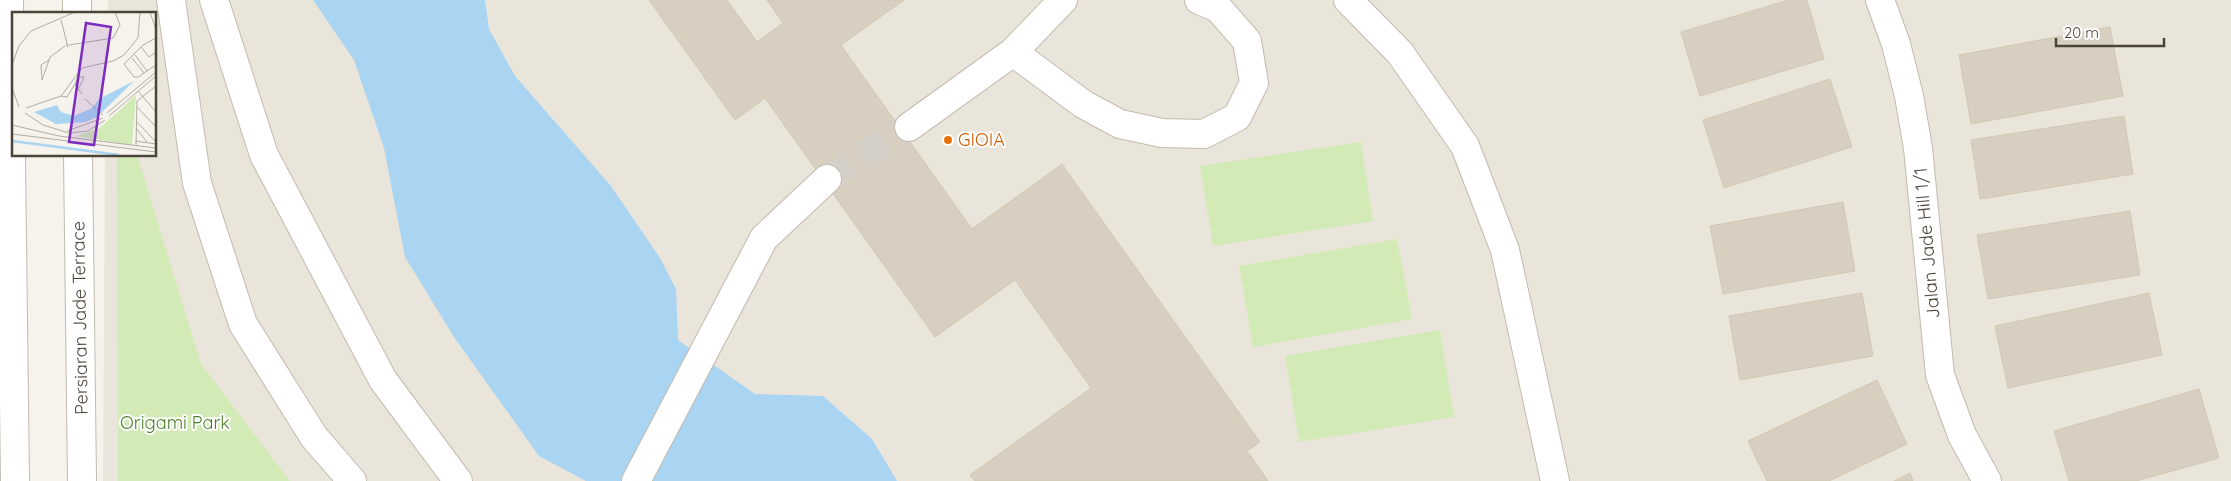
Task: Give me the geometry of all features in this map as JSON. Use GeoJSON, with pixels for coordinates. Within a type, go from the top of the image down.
{"type":"FeatureCollection","features":[{"type":"Feature","properties":{"kind":"street"},"geometry":{"type":"LineString","coordinates":[[9,0],[15,481]]}},
{"type":"Feature","properties":{"kind":"street"},"geometry":{"type":"LineString","coordinates":[[172,0],[197,183],[243,324],[314,437],[352,481]]}},
{"type":"Feature","properties":{"kind":"street"},"geometry":{"type":"LineString","coordinates":[[214,0],[264,155],[384,380],[458,481]]}},
{"type":"Feature","properties":{"kind":"street"},"geometry":{"type":"LineString","coordinates":[[909,127],[1013,52],[1063,0]]}},
{"type":"Feature","properties":{"kind":"street"},"geometry":{"type":"LineString","coordinates":[[1013,52],[1083,104],[1120,124],[1162,133],[1204,134],[1237,117],[1254,84],[1247,40],[1218,8],[1199,0]]}},
{"type":"Feature","properties":{"kind":"street"},"geometry":{"type":"LineString","coordinates":[[1348,0],[1400,53],[1465,146],[1505,250],[1555,481]]}},
{"type":"Feature","properties":{"kind":"street","name":"Jalan Jade Hill 1/1"},"geometry":{"type":"LineString","coordinates":[[1880,0],[1898,52],[1909,96],[1918,148],[1940,375],[1962,435],[1987,481]]}},
{"type":"Feature","properties":{"kind":"street","name":"Persiaran Jade Terrace"},"geometry":{"type":"LineString","coordinates":[[78,156],[82,481]]}},
{"type":"Feature","properties":{"kind":"street"},"geometry":{"type":"LineString","coordinates":[[636,481],[764,238],[827,179]]}},
{"type":"Feature","properties":{"kind":"shaded area"},"geometry":{"type":"Polygon","coordinates":[[[108,0],[2231,0],[2231,481],[103,481],[105,156],[156,156],[156,12],[108,12],[108,0]]]}},
{"type":"Feature","properties":{"kind":"green space"},"geometry":{"type":"Polygon","coordinates":[[[1361,142],[1373,221],[1213,246],[1200,166],[1361,142]]]}},
{"type":"Feature","properties":{"kind":"green space","name":"Origami Park"},"geometry":{"type":"Polygon","coordinates":[[[117,156],[137,156],[201,364],[290,481],[118,481],[117,156]]]}},
{"type":"Feature","properties":{"kind":"green space"},"geometry":{"type":"Polygon","coordinates":[[[1397,239],[1412,319],[1253,347],[1239,266],[1397,239]]]}},
{"type":"Feature","properties":{"kind":"green space"},"geometry":{"type":"Polygon","coordinates":[[[1440,330],[1454,417],[1299,442],[1285,356],[1440,330]]]}},
{"type":"Feature","properties":{"kind":"water"},"geometry":{"type":"Polygon","coordinates":[[[313,0],[485,0],[489,29],[515,76],[611,186],[660,258],[676,289],[678,340],[755,394],[823,396],[872,439],[897,481],[586,481],[539,456],[454,337],[405,257],[384,148],[354,60],[313,0]]]}},
{"type":"Feature","properties":{"kind":"building"},"geometry":{"type":"Polygon","coordinates":[[[649,0],[727,0],[757,42],[783,23],[767,0],[904,0],[841,45],[972,229],[1062,164],[1260,442],[1247,451],[1268,481],[975,481],[970,475],[1091,388],[1015,280],[935,337],[765,98],[735,120],[649,0]]]}},
{"type":"Feature","properties":{"kind":"building"},"geometry":{"type":"Polygon","coordinates":[[[1789,0],[1807,0],[1824,59],[1700,96],[1681,32],[1789,0]]]}},
{"type":"Feature","properties":{"kind":"building"},"geometry":{"type":"Polygon","coordinates":[[[2110,27],[2123,96],[1971,124],[1959,55],[2110,27]]]}},
{"type":"Feature","properties":{"kind":"building"},"geometry":{"type":"Polygon","coordinates":[[[1830,79],[1852,147],[1724,188],[1703,120],[1830,79]]]}},
{"type":"Feature","properties":{"kind":"building"},"geometry":{"type":"Polygon","coordinates":[[[2124,116],[2133,174],[1980,199],[1971,140],[2124,116]]]}},
{"type":"Feature","properties":{"kind":"building"},"geometry":{"type":"Polygon","coordinates":[[[1843,202],[1855,271],[1723,294],[1710,226],[1843,202]]]}},
{"type":"Feature","properties":{"kind":"building"},"geometry":{"type":"Polygon","coordinates":[[[2130,211],[2140,275],[1988,299],[1977,235],[2130,211]]]}},
{"type":"Feature","properties":{"kind":"building"},"geometry":{"type":"Polygon","coordinates":[[[1862,293],[1873,356],[1740,380],[1729,316],[1862,293]]]}},
{"type":"Feature","properties":{"kind":"building"},"geometry":{"type":"Polygon","coordinates":[[[2149,293],[2162,355],[2008,388],[1995,326],[2149,293]]]}},
{"type":"Feature","properties":{"kind":"building"},"geometry":{"type":"Polygon","coordinates":[[[1877,380],[1907,444],[1829,481],[1767,481],[1748,441],[1877,380]]]}},
{"type":"Feature","properties":{"kind":"building"},"geometry":{"type":"Polygon","coordinates":[[[2199,389],[2219,458],[2136,481],[2069,481],[2054,431],[2199,389]]]}},
{"type":"Feature","properties":{"kind":"building"},"geometry":{"type":"Polygon","coordinates":[[[1910,473],[1913,481],[1894,481],[1910,473]]]}},
{"type":"Feature","properties":{"kind":"tunnel"},"geometry":{"type":"LineString","coordinates":[[827,179],[909,127]]}},
{"type":"Feature","properties":{"kind":"place","name":"GIOIA"},"geometry":{"type":"Point","coordinates":[948,140]}}]}
